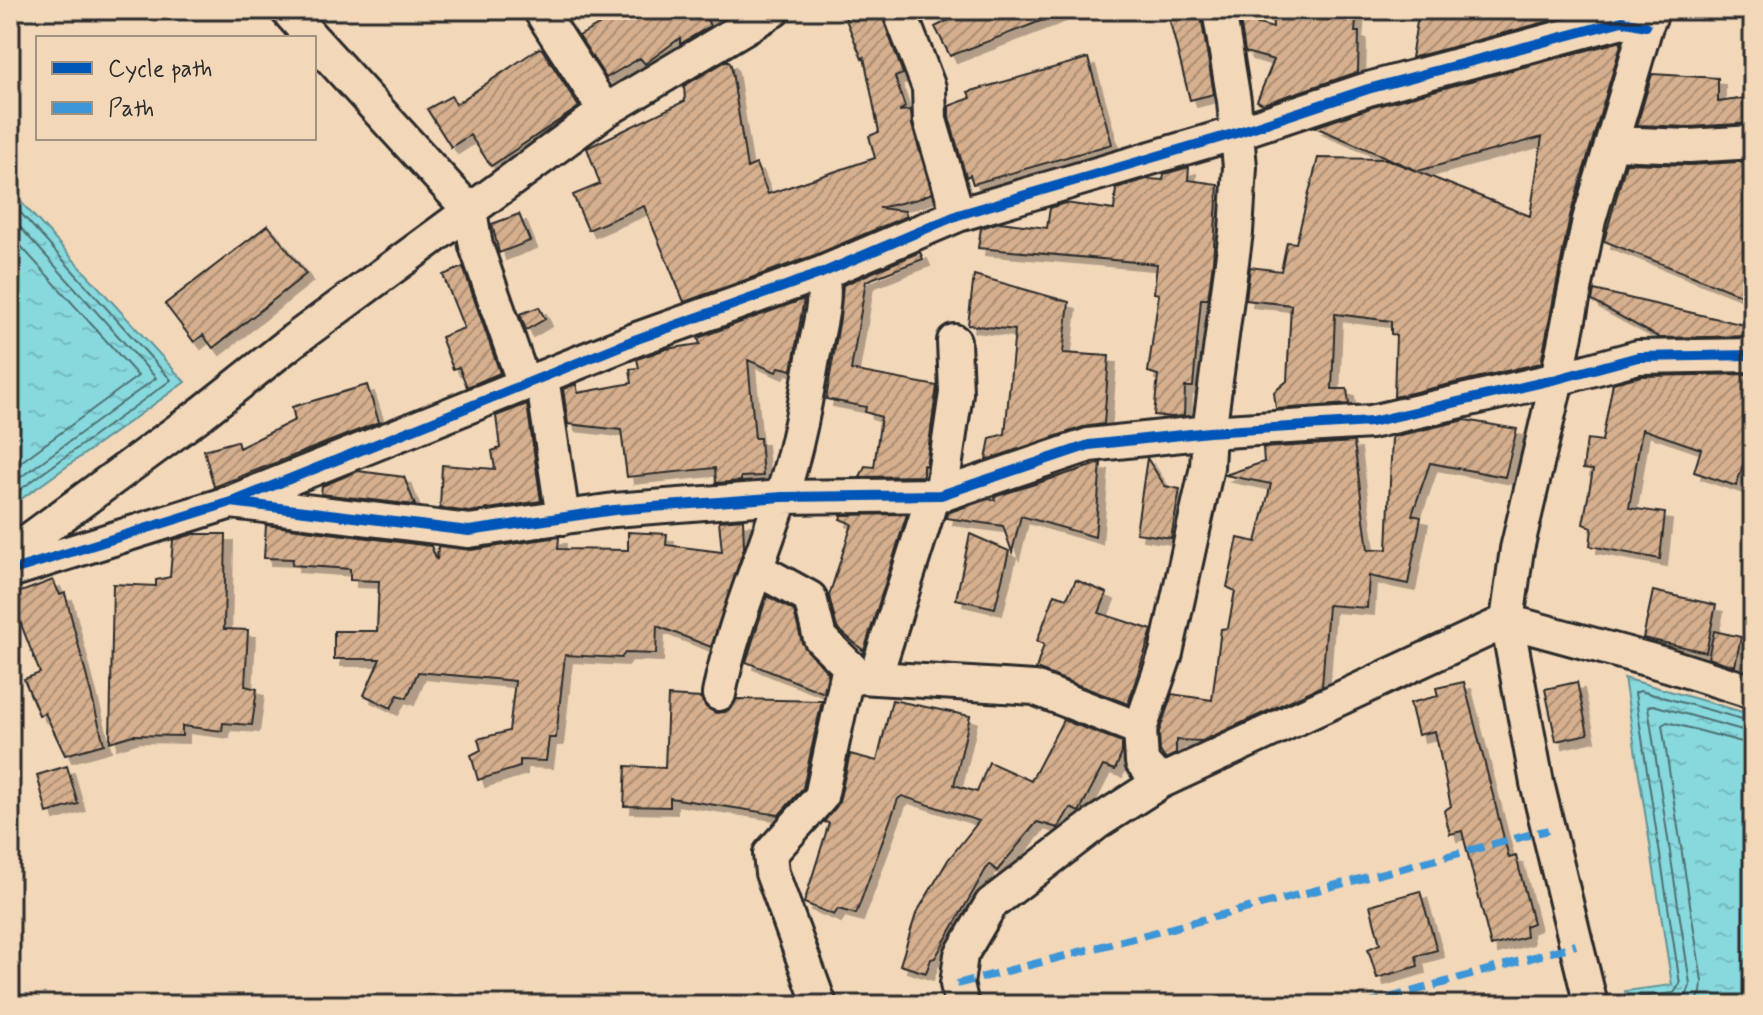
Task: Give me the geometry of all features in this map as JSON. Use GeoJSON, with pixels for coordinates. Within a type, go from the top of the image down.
{"type":"FeatureCollection","features":[{"type":"Feature","properties":{"kind":"street"},"geometry":{"type":"LineString","coordinates":[[287,10],[310,36]]}},
{"type":"Feature","properties":{"kind":"street"},"geometry":{"type":"LineString","coordinates":[[540,10],[605,111]]}},
{"type":"Feature","properties":{"kind":"street"},"geometry":{"type":"LineString","coordinates":[[10,554],[605,111],[774,10]]}},
{"type":"Feature","properties":{"kind":"street"},"geometry":{"type":"LineString","coordinates":[[899,10],[929,88],[930,120],[958,215]]}},
{"type":"Feature","properties":{"kind":"street"},"geometry":{"type":"LineString","coordinates":[[1160,782],[1142,762],[1140,729],[1166,653],[1207,467],[1236,232],[1240,167],[1234,101],[1219,10]]}},
{"type":"Feature","properties":{"kind":"street"},"geometry":{"type":"LineString","coordinates":[[10,571],[231,502],[637,339],[822,273],[958,215],[1236,133],[1368,89],[1622,21],[1649,18],[1589,220],[1557,379],[1517,549],[1507,621],[1537,783],[1591,1005]]}},
{"type":"Feature","properties":{"kind":"street"},"geometry":{"type":"LineString","coordinates":[[316,42],[470,211],[476,246],[533,380],[563,518]]}},
{"type":"Feature","properties":{"kind":"street"},"geometry":{"type":"LineString","coordinates":[[1612,143],[1689,146],[1753,142]]}},
{"type":"Feature","properties":{"kind":"street"},"geometry":{"type":"LineString","coordinates":[[719,694],[727,650],[782,497],[799,440],[821,316],[825,286],[822,273]]}},
{"type":"Feature","properties":{"kind":"street"},"geometry":{"type":"LineString","coordinates":[[820,1005],[772,873],[770,854],[821,797],[862,672],[921,540],[937,495],[956,393],[954,341]]}},
{"type":"Feature","properties":{"kind":"street"},"geometry":{"type":"LineString","coordinates":[[231,502],[469,531],[614,510],[782,497],[937,495],[1089,445],[1209,432],[1371,422],[1638,357],[1753,355]]}},
{"type":"Feature","properties":{"kind":"street"},"geometry":{"type":"LineString","coordinates":[[757,569],[810,598],[820,638],[862,672],[1034,688],[1140,729]]}},
{"type":"Feature","properties":{"kind":"street"},"geometry":{"type":"LineString","coordinates":[[951,998],[961,955],[991,904],[1098,822],[1160,782],[1507,621],[1753,692]]}},
{"type":"Feature","properties":{"kind":"water"},"geometry":{"type":"Polygon","coordinates":[[[10,190],[185,382],[10,507],[10,190]]]}},
{"type":"Feature","properties":{"kind":"water"},"geometry":{"type":"Polygon","coordinates":[[[1624,678],[1753,715],[1753,1005],[1629,1005],[1625,991],[1672,985],[1624,678]]]}},
{"type":"Feature","properties":{"kind":"building"},"geometry":{"type":"Polygon","coordinates":[[[625,10],[719,10],[707,19],[710,26],[680,44],[680,38],[645,64],[640,58],[606,78],[579,36],[625,10]]]}},
{"type":"Feature","properties":{"kind":"building"},"geometry":{"type":"Polygon","coordinates":[[[842,10],[880,10],[903,74],[895,77],[905,107],[899,111],[911,110],[912,125],[932,193],[879,208],[905,211],[907,216],[815,255],[684,302],[644,206],[588,230],[573,195],[600,184],[587,148],[685,101],[684,86],[728,60],[747,168],[756,164],[768,194],[875,158],[869,136],[879,132],[864,57],[862,59],[842,10]]]}},
{"type":"Feature","properties":{"kind":"building"},"geometry":{"type":"Polygon","coordinates":[[[947,10],[1064,12],[950,56],[935,27],[951,19],[947,10]]]}},
{"type":"Feature","properties":{"kind":"building"},"geometry":{"type":"Polygon","coordinates":[[[1167,10],[1200,10],[1214,94],[1190,100],[1167,10]]]}},
{"type":"Feature","properties":{"kind":"building"},"geometry":{"type":"Polygon","coordinates":[[[1272,10],[1357,10],[1358,72],[1263,104],[1257,101],[1274,60],[1245,52],[1240,19],[1273,28],[1272,10]]]}},
{"type":"Feature","properties":{"kind":"building"},"geometry":{"type":"Polygon","coordinates":[[[1419,10],[1590,10],[1411,58],[1419,10]]]}},
{"type":"Feature","properties":{"kind":"building"},"geometry":{"type":"Polygon","coordinates":[[[1622,41],[1570,216],[1541,363],[1394,397],[1396,335],[1391,334],[1391,321],[1335,314],[1332,389],[1347,389],[1349,404],[1276,409],[1274,392],[1287,381],[1291,305],[1246,300],[1250,267],[1281,271],[1287,242],[1296,243],[1318,158],[1386,159],[1530,216],[1542,137],[1418,171],[1315,127],[1373,107],[1622,41]]]}},
{"type":"Feature","properties":{"kind":"building"},"geometry":{"type":"Polygon","coordinates":[[[539,48],[579,107],[491,166],[470,135],[451,147],[427,109],[451,96],[456,104],[539,48]]]}},
{"type":"Feature","properties":{"kind":"building"},"geometry":{"type":"Polygon","coordinates":[[[1088,58],[1112,144],[973,184],[970,175],[966,177],[949,117],[949,106],[971,98],[968,92],[1088,58]]]}},
{"type":"Feature","properties":{"kind":"building"},"geometry":{"type":"Polygon","coordinates":[[[1652,74],[1718,78],[1718,102],[1753,97],[1753,123],[1689,127],[1637,125],[1652,74]]]}},
{"type":"Feature","properties":{"kind":"building"},"geometry":{"type":"Polygon","coordinates":[[[1753,161],[1753,300],[1604,241],[1626,163],[1690,165],[1753,161]]]}},
{"type":"Feature","properties":{"kind":"building"},"geometry":{"type":"Polygon","coordinates":[[[1189,167],[1188,180],[1218,184],[1213,262],[1208,299],[1201,299],[1193,387],[1185,387],[1184,416],[1171,417],[1154,415],[1158,375],[1148,372],[1159,294],[1154,293],[1157,264],[978,248],[981,228],[1000,222],[1047,228],[1050,208],[1065,203],[1114,210],[1116,188],[1147,179],[1163,180],[1164,174],[1189,167]]]}},
{"type":"Feature","properties":{"kind":"building"},"geometry":{"type":"Polygon","coordinates":[[[519,214],[530,241],[499,253],[492,224],[519,214]]]}},
{"type":"Feature","properties":{"kind":"building"},"geometry":{"type":"Polygon","coordinates":[[[268,225],[306,274],[213,348],[203,335],[194,342],[165,304],[268,225]]]}},
{"type":"Feature","properties":{"kind":"building"},"geometry":{"type":"Polygon","coordinates":[[[920,252],[923,259],[866,281],[851,370],[937,386],[926,466],[923,465],[923,476],[860,477],[865,466],[874,467],[881,417],[865,412],[866,407],[826,399],[843,285],[920,252]]]}},
{"type":"Feature","properties":{"kind":"building"},"geometry":{"type":"Polygon","coordinates":[[[463,267],[500,373],[467,387],[459,367],[453,369],[441,337],[464,328],[443,275],[463,267]]]}},
{"type":"Feature","properties":{"kind":"building"},"geometry":{"type":"Polygon","coordinates":[[[974,275],[1069,302],[1063,353],[1109,356],[1104,424],[1083,427],[986,460],[990,438],[1005,434],[1015,330],[968,325],[974,275]]]}},
{"type":"Feature","properties":{"kind":"building"},"geometry":{"type":"Polygon","coordinates":[[[1594,290],[1753,327],[1753,336],[1660,338],[1592,301],[1594,290]]]}},
{"type":"Feature","properties":{"kind":"building"},"geometry":{"type":"Polygon","coordinates":[[[804,299],[792,370],[779,367],[776,372],[748,360],[755,438],[760,438],[763,476],[716,483],[715,468],[627,477],[621,430],[568,424],[563,389],[576,384],[578,393],[632,383],[630,369],[639,368],[637,359],[666,349],[700,344],[698,338],[804,299]]]}},
{"type":"Feature","properties":{"kind":"building"},"geometry":{"type":"Polygon","coordinates":[[[539,307],[545,319],[526,330],[520,314],[539,307]]]}},
{"type":"Feature","properties":{"kind":"building"},"geometry":{"type":"Polygon","coordinates":[[[1753,374],[1753,436],[1736,486],[1694,472],[1701,449],[1642,429],[1629,508],[1665,513],[1660,559],[1590,546],[1592,528],[1583,524],[1593,470],[1583,469],[1587,439],[1602,441],[1613,383],[1641,376],[1753,374]]]}},
{"type":"Feature","properties":{"kind":"building"},"geometry":{"type":"Polygon","coordinates":[[[367,385],[379,422],[214,487],[204,450],[237,441],[239,448],[295,420],[292,407],[367,385]]]}},
{"type":"Feature","properties":{"kind":"building"},"geometry":{"type":"Polygon","coordinates":[[[527,404],[541,501],[469,512],[440,508],[442,465],[495,469],[492,451],[500,448],[496,416],[527,404]]]}},
{"type":"Feature","properties":{"kind":"building"},"geometry":{"type":"Polygon","coordinates":[[[1465,420],[1517,429],[1505,477],[1430,463],[1412,515],[1421,517],[1408,584],[1369,576],[1367,608],[1328,605],[1322,686],[1202,741],[1176,740],[1176,754],[1165,759],[1160,751],[1159,732],[1172,694],[1212,700],[1221,629],[1228,628],[1235,591],[1227,587],[1238,538],[1256,542],[1271,484],[1225,475],[1264,462],[1263,448],[1354,442],[1368,550],[1387,549],[1392,437],[1465,420]]]}},
{"type":"Feature","properties":{"kind":"building"},"geometry":{"type":"Polygon","coordinates":[[[1147,458],[1165,486],[1180,489],[1171,538],[1136,533],[1147,458]]]}},
{"type":"Feature","properties":{"kind":"building"},"geometry":{"type":"Polygon","coordinates":[[[1101,463],[1095,537],[1021,516],[1012,552],[1003,526],[946,518],[947,513],[988,499],[995,500],[994,497],[1101,463]]]}},
{"type":"Feature","properties":{"kind":"building"},"geometry":{"type":"Polygon","coordinates":[[[358,471],[404,477],[415,505],[321,494],[322,486],[358,471]]]}},
{"type":"Feature","properties":{"kind":"building"},"geometry":{"type":"Polygon","coordinates":[[[907,514],[864,651],[837,628],[829,596],[852,524],[840,519],[842,515],[907,514]]]}},
{"type":"Feature","properties":{"kind":"building"},"geometry":{"type":"Polygon","coordinates":[[[743,519],[744,548],[711,647],[657,626],[656,654],[625,653],[621,658],[565,655],[556,738],[549,738],[546,761],[520,760],[520,767],[478,780],[471,755],[481,750],[478,739],[509,731],[515,681],[418,672],[407,698],[398,695],[391,708],[364,695],[380,659],[334,659],[334,631],[377,631],[379,581],[350,580],[350,569],[292,565],[293,559],[264,558],[266,525],[431,546],[437,560],[438,546],[471,550],[559,537],[558,549],[628,550],[628,532],[667,534],[666,545],[722,552],[719,521],[743,519]]]}},
{"type":"Feature","properties":{"kind":"building"},"geometry":{"type":"Polygon","coordinates":[[[194,534],[226,534],[224,629],[248,630],[245,686],[257,689],[252,725],[223,723],[222,731],[182,726],[182,736],[133,735],[110,742],[113,584],[156,586],[156,580],[170,577],[173,540],[194,534]]]}},
{"type":"Feature","properties":{"kind":"building"},"geometry":{"type":"Polygon","coordinates":[[[970,534],[1009,551],[995,608],[956,599],[970,534]]]}},
{"type":"Feature","properties":{"kind":"building"},"geometry":{"type":"Polygon","coordinates":[[[53,580],[60,595],[65,593],[104,744],[65,755],[45,713],[39,715],[24,679],[40,673],[10,596],[53,580]]]}},
{"type":"Feature","properties":{"kind":"building"},"geometry":{"type":"Polygon","coordinates":[[[1076,580],[1107,593],[1099,613],[1152,630],[1128,704],[1036,669],[1044,644],[1037,641],[1055,594],[1067,598],[1076,580]]]}},
{"type":"Feature","properties":{"kind":"building"},"geometry":{"type":"Polygon","coordinates":[[[1653,591],[1716,605],[1706,652],[1643,638],[1653,591]]]}},
{"type":"Feature","properties":{"kind":"building"},"geometry":{"type":"Polygon","coordinates":[[[767,596],[794,611],[802,643],[828,673],[824,693],[746,662],[767,596]]]}},
{"type":"Feature","properties":{"kind":"building"},"geometry":{"type":"Polygon","coordinates":[[[1714,631],[1741,637],[1735,666],[1708,658],[1714,631]]]}},
{"type":"Feature","properties":{"kind":"building"},"geometry":{"type":"Polygon","coordinates":[[[1464,682],[1509,858],[1516,856],[1533,923],[1525,926],[1526,937],[1491,946],[1462,831],[1450,834],[1444,811],[1451,806],[1435,731],[1418,735],[1410,703],[1438,696],[1436,688],[1464,682]]]}},
{"type":"Feature","properties":{"kind":"building"},"geometry":{"type":"Polygon","coordinates":[[[1577,682],[1588,734],[1556,741],[1545,689],[1577,682]]]}},
{"type":"Feature","properties":{"kind":"building"},"geometry":{"type":"Polygon","coordinates":[[[668,696],[701,698],[706,707],[716,713],[725,712],[737,699],[822,701],[803,788],[779,815],[670,798],[670,807],[624,806],[626,766],[665,768],[668,696]]]}},
{"type":"Feature","properties":{"kind":"building"},"geometry":{"type":"Polygon","coordinates":[[[892,700],[970,716],[954,785],[977,792],[989,762],[1031,781],[1063,720],[1122,742],[1122,753],[1115,770],[1103,766],[1079,812],[1070,808],[1058,828],[1037,822],[997,871],[989,864],[935,958],[931,959],[926,973],[900,965],[916,914],[948,860],[979,821],[902,796],[898,799],[856,914],[838,909],[834,915],[804,903],[829,823],[824,822],[839,802],[850,754],[877,761],[892,700]]]}},
{"type":"Feature","properties":{"kind":"building"},"geometry":{"type":"Polygon","coordinates":[[[67,766],[78,804],[47,813],[37,775],[67,766]]]}},
{"type":"Feature","properties":{"kind":"building"},"geometry":{"type":"Polygon","coordinates":[[[1420,891],[1437,950],[1416,956],[1418,966],[1377,978],[1368,949],[1380,944],[1370,905],[1420,891]]]}},
{"type":"Feature","properties":{"kind":"marked path"},"geometry":{"type":"LineString","coordinates":[[957,984],[1548,830]]}},
{"type":"Feature","properties":{"kind":"marked path"},"geometry":{"type":"LineString","coordinates":[[1365,1005],[1576,945]]}},
{"type":"Feature","properties":{"kind":"cycle path"},"geometry":{"type":"LineString","coordinates":[[235,501],[637,339],[822,273],[958,215],[1236,133],[1368,89],[1622,21],[1646,26]]}},
{"type":"Feature","properties":{"kind":"cycle path"},"geometry":{"type":"LineString","coordinates":[[10,571],[231,502],[469,531],[614,510],[782,497],[941,495],[1089,445],[1209,432],[1371,422],[1638,357],[1753,355]]}}]}
